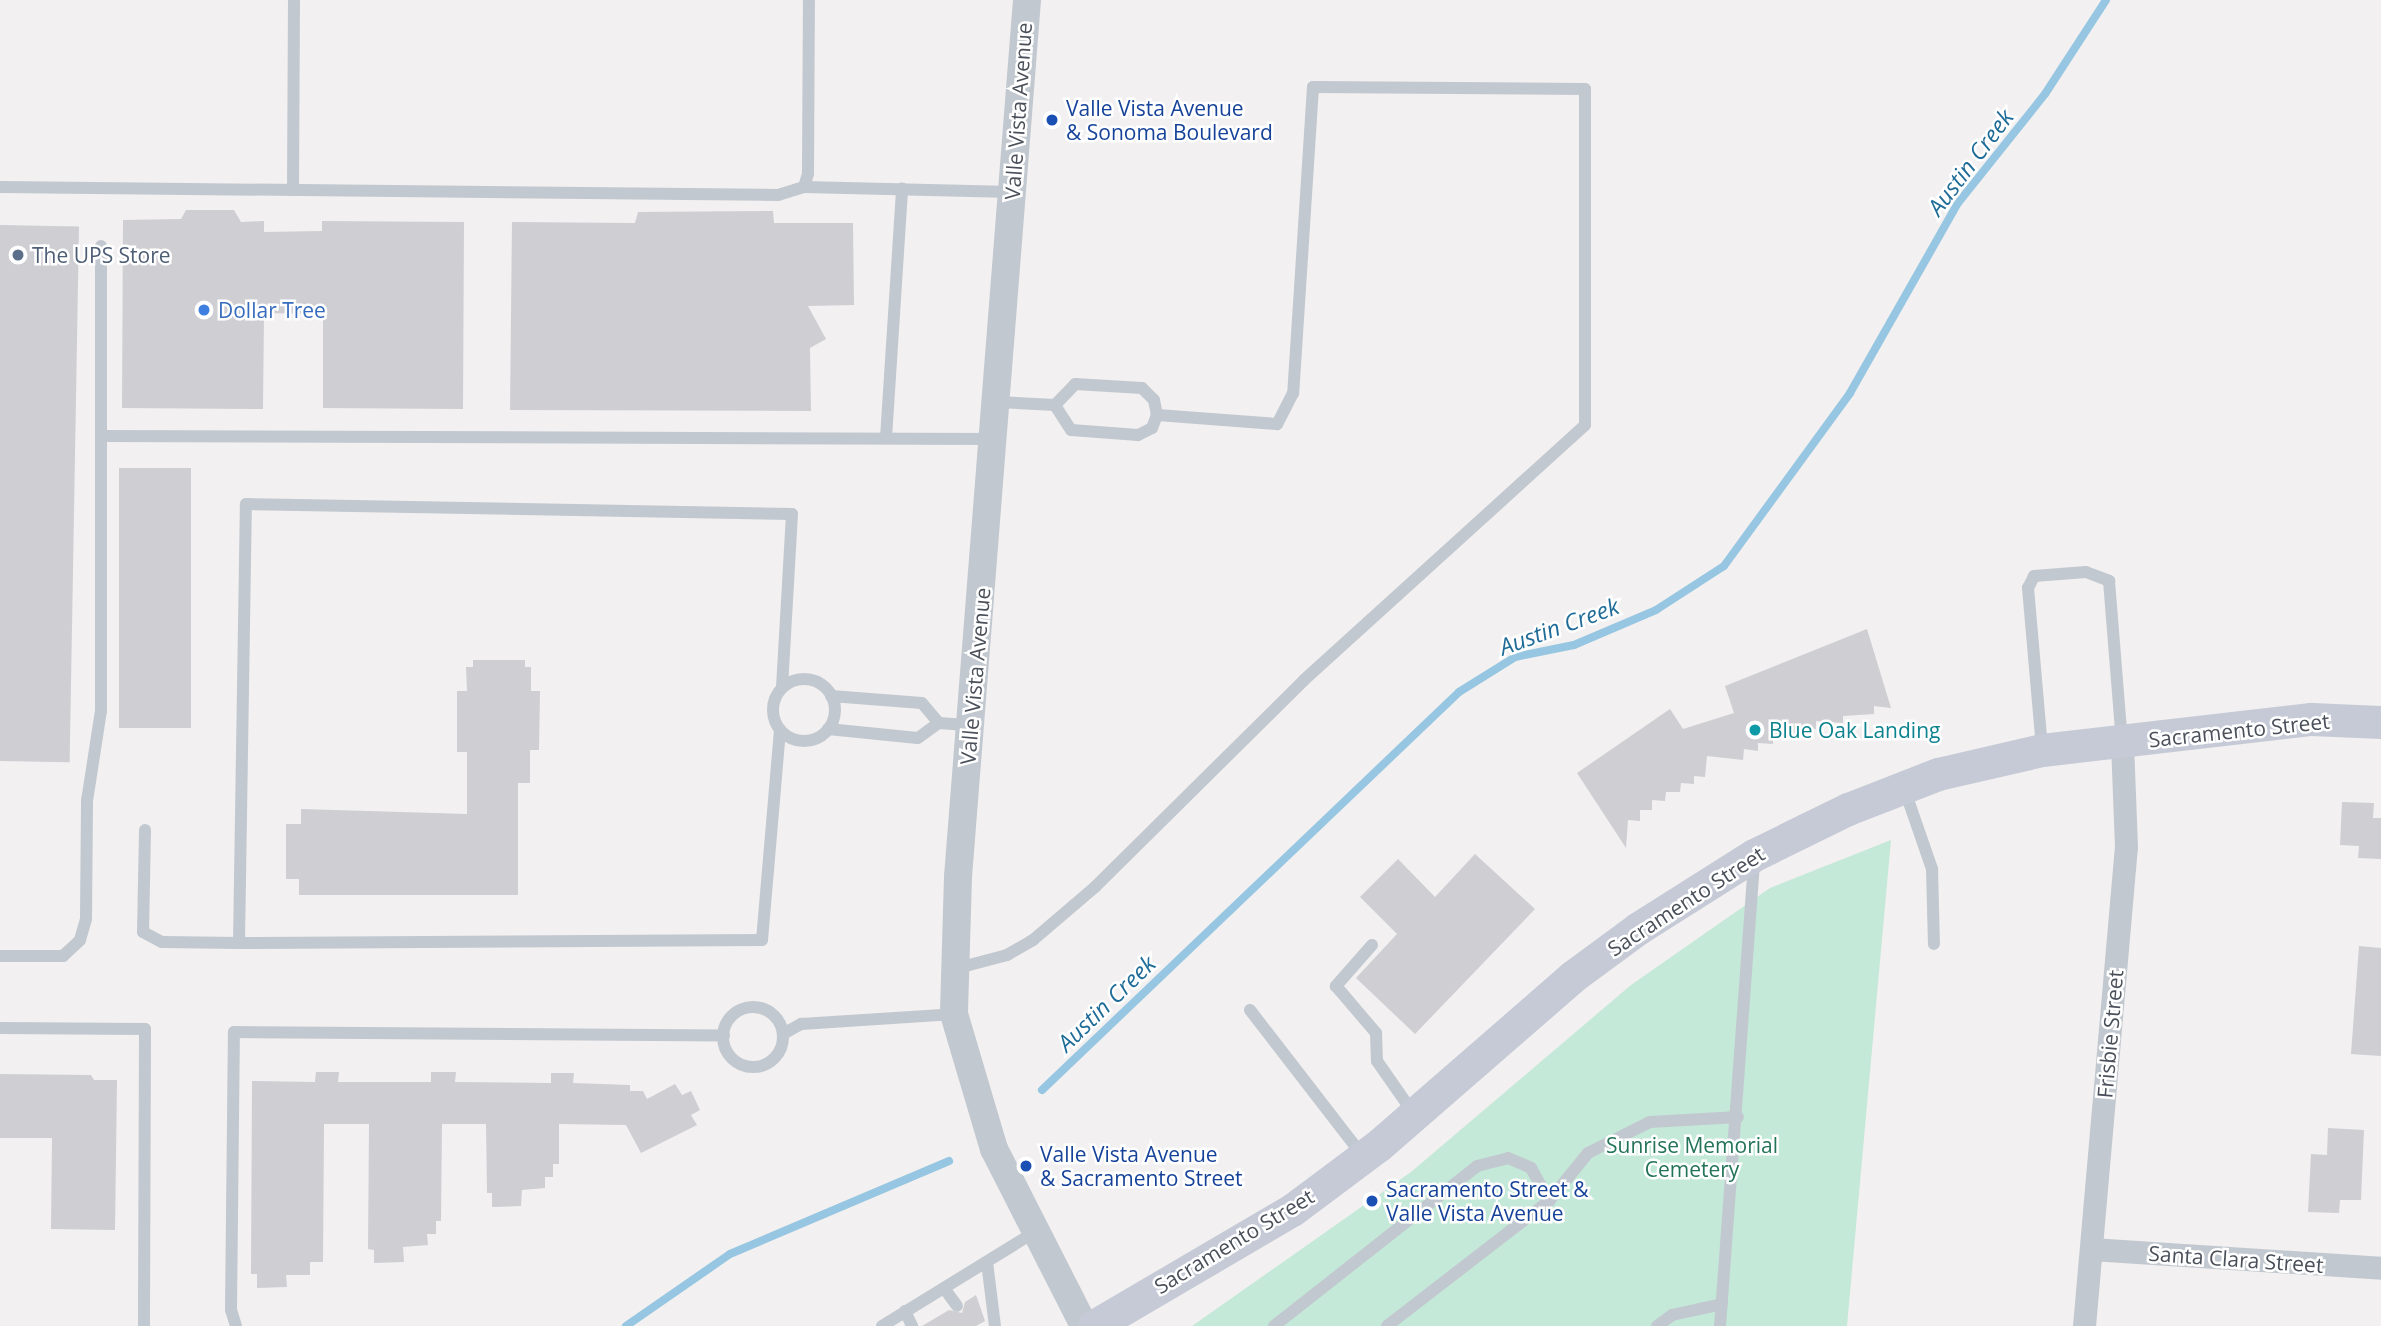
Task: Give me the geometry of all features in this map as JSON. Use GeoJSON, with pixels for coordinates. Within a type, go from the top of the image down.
{"type":"FeatureCollection","features":[{"type":"Feature","properties":{"kind":"main road","name":"Sacramento Street"},"geometry":{"type":"LineString","coordinates":[[1094,1326],[1292,1210],[1364,1157],[1572,977],[1637,929],[1754,855],[1938,774],[2042,750],[2311,719],[2381,722]]}},
{"type":"Feature","properties":{"kind":"street","name":"Valle Vista Avenue"},"geometry":{"type":"LineString","coordinates":[[1027,0],[971,725],[954,969],[954,1014],[994,1149],[1084,1326]]}},
{"type":"Feature","properties":{"kind":"street","name":"Frisbie Street"},"geometry":{"type":"LineString","coordinates":[[2084,1326],[2126,847],[2122,742]]}},
{"type":"Feature","properties":{"kind":"street","name":"Santa Clara Street"},"geometry":{"type":"LineString","coordinates":[[2091,1249],[2381,1268]]}},
{"type":"Feature","properties":{"kind":"lane"},"geometry":{"type":"LineString","coordinates":[[293,190],[294,0]]}},
{"type":"Feature","properties":{"kind":"lane"},"geometry":{"type":"LineString","coordinates":[[804,187],[809,155],[808,0]]}},
{"type":"Feature","properties":{"kind":"lane"},"geometry":{"type":"LineString","coordinates":[[954,969],[1007,956],[1033,940],[1085,896],[1304,680],[1585,425],[1585,89],[1313,87],[1293,393],[1277,424],[1157,415]]}},
{"type":"Feature","properties":{"kind":"lane"},"geometry":{"type":"LineString","coordinates":[[0,187],[778,195],[804,187],[1012,192]]}},
{"type":"Feature","properties":{"kind":"lane"},"geometry":{"type":"LineString","coordinates":[[886,438],[902,189]]}},
{"type":"Feature","properties":{"kind":"lane"},"geometry":{"type":"LineString","coordinates":[[0,956],[63,956],[76,947],[84,931],[87,801],[101,711],[101,246]]}},
{"type":"Feature","properties":{"kind":"lane"},"geometry":{"type":"LineString","coordinates":[[998,402],[1055,405],[1075,384],[1142,388],[1154,400],[1157,415],[1152,428],[1138,435],[1071,430],[1055,405]]}},
{"type":"Feature","properties":{"kind":"lane"},"geometry":{"type":"LineString","coordinates":[[101,436],[995,439]]}},
{"type":"Feature","properties":{"kind":"lane"},"geometry":{"type":"LineString","coordinates":[[145,830],[143,932],[162,942],[239,943],[762,940],[780,730],[773,704],[782,688],[792,514],[246,504],[239,943]]}},
{"type":"Feature","properties":{"kind":"lane"},"geometry":{"type":"LineString","coordinates":[[2042,750],[2028,588],[2034,576],[2086,572],[2109,581],[2122,742]]}},
{"type":"Feature","properties":{"kind":"lane"},"geometry":{"type":"LineString","coordinates":[[782,688],[808,680],[831,696],[922,703],[939,723]]}},
{"type":"Feature","properties":{"kind":"lane"},"geometry":{"type":"LineString","coordinates":[[828,729],[835,713],[831,696]]}},
{"type":"Feature","properties":{"kind":"lane"},"geometry":{"type":"LineString","coordinates":[[780,730],[804,741],[828,729],[918,737],[939,723],[971,725]]}},
{"type":"Feature","properties":{"kind":"lane"},"geometry":{"type":"LineString","coordinates":[[1904,787],[1932,869],[1934,944]]}},
{"type":"Feature","properties":{"kind":"lane"},"geometry":{"type":"LineString","coordinates":[[1720,1326],[1738,1116],[1754,855]]}},
{"type":"Feature","properties":{"kind":"lane"},"geometry":{"type":"LineString","coordinates":[[1372,945],[1336,986],[1376,1034],[1377,1061],[1414,1115]]}},
{"type":"Feature","properties":{"kind":"lane"},"geometry":{"type":"LineString","coordinates":[[749,1007],[768,1010],[783,1034],[778,1054],[761,1066],[751,1066],[733,1059],[724,1035],[732,1015],[749,1007]]}},
{"type":"Feature","properties":{"kind":"lane"},"geometry":{"type":"LineString","coordinates":[[1250,1010],[1364,1157]]}},
{"type":"Feature","properties":{"kind":"lane"},"geometry":{"type":"LineString","coordinates":[[783,1034],[801,1024],[954,1014]]}},
{"type":"Feature","properties":{"kind":"lane"},"geometry":{"type":"LineString","coordinates":[[0,1028],[145,1029],[144,1326]]}},
{"type":"Feature","properties":{"kind":"lane"},"geometry":{"type":"LineString","coordinates":[[236,1326],[231,1310],[234,1032],[724,1035]]}},
{"type":"Feature","properties":{"kind":"lane"},"geometry":{"type":"LineString","coordinates":[[1387,1326],[1549,1201],[1588,1153],[1650,1122],[1738,1116]]}},
{"type":"Feature","properties":{"kind":"lane"},"geometry":{"type":"LineString","coordinates":[[1275,1326],[1477,1166],[1508,1158],[1531,1168],[1549,1201]]}},
{"type":"Feature","properties":{"kind":"lane"},"geometry":{"type":"LineString","coordinates":[[882,1326],[1035,1232]]}},
{"type":"Feature","properties":{"kind":"lane"},"geometry":{"type":"LineString","coordinates":[[987,1262],[996,1326]]}},
{"type":"Feature","properties":{"kind":"lane"},"geometry":{"type":"LineString","coordinates":[[944,1288],[957,1306]]}},
{"type":"Feature","properties":{"kind":"lane"},"geometry":{"type":"LineString","coordinates":[[1657,1326],[1672,1315],[1722,1304]]}},
{"type":"Feature","properties":{"kind":"lane"},"geometry":{"type":"LineString","coordinates":[[905,1311],[912,1326]]}},
{"type":"Feature","properties":{"kind":"green space","name":"Sunrise Memorial Cemetery"},"geometry":{"type":"Polygon","coordinates":[[[1891,840],[1847,1326],[1192,1326],[1411,1172],[1631,985],[1770,888],[1891,840]]]}},
{"type":"Feature","properties":{"kind":"building"},"geometry":{"type":"Polygon","coordinates":[[[186,210],[234,210],[241,222],[264,221],[264,232],[322,231],[322,221],[464,222],[463,409],[323,408],[323,314],[264,313],[263,409],[122,408],[123,220],[181,219],[186,210]]]}},
{"type":"Feature","properties":{"kind":"building"},"geometry":{"type":"Polygon","coordinates":[[[773,211],[774,223],[853,223],[854,305],[808,306],[826,339],[810,348],[811,411],[510,410],[512,222],[635,223],[638,212],[773,211]]]}},
{"type":"Feature","properties":{"kind":"building"},"geometry":{"type":"Polygon","coordinates":[[[0,225],[79,226],[70,762],[0,761],[0,225]]]}},
{"type":"Feature","properties":{"kind":"building"},"geometry":{"type":"Polygon","coordinates":[[[119,468],[191,468],[191,728],[119,728],[119,468]]]}},
{"type":"Feature","properties":{"kind":"building","name":"Blue Oak Landing"},"geometry":{"type":"Polygon","coordinates":[[[1867,629],[1891,708],[1874,706],[1874,714],[1843,716],[1843,723],[1816,721],[1816,729],[1803,727],[1803,734],[1773,736],[1773,744],[1758,743],[1758,751],[1744,749],[1743,760],[1707,756],[1705,777],[1694,776],[1694,784],[1681,783],[1680,792],[1666,792],[1665,801],[1652,800],[1652,810],[1640,810],[1640,821],[1628,820],[1626,848],[1577,773],[1670,709],[1683,729],[1734,713],[1725,686],[1867,629]]]}},
{"type":"Feature","properties":{"kind":"building"},"geometry":{"type":"Polygon","coordinates":[[[473,660],[525,660],[525,667],[531,667],[531,691],[540,691],[539,750],[530,750],[530,783],[518,783],[518,895],[299,895],[299,879],[286,879],[286,824],[301,824],[301,809],[467,814],[467,752],[457,752],[457,691],[467,691],[466,667],[473,667],[473,660]]]}},
{"type":"Feature","properties":{"kind":"building"},"geometry":{"type":"Polygon","coordinates":[[[2342,802],[2374,803],[2373,818],[2381,818],[2381,859],[2358,858],[2359,846],[2340,845],[2342,802]]]}},
{"type":"Feature","properties":{"kind":"building"},"geometry":{"type":"Polygon","coordinates":[[[1475,854],[1535,909],[1415,1034],[1356,978],[1397,934],[1360,897],[1398,859],[1435,897],[1475,854]]]}},
{"type":"Feature","properties":{"kind":"building"},"geometry":{"type":"Polygon","coordinates":[[[2359,946],[2381,948],[2381,1056],[2351,1054],[2359,946]]]}},
{"type":"Feature","properties":{"kind":"building"},"geometry":{"type":"Polygon","coordinates":[[[316,1072],[339,1072],[338,1082],[431,1082],[431,1072],[456,1072],[455,1082],[551,1083],[551,1073],[574,1073],[573,1083],[630,1085],[630,1091],[643,1091],[647,1099],[675,1084],[682,1095],[691,1091],[700,1110],[691,1115],[697,1125],[641,1153],[626,1125],[559,1124],[559,1164],[553,1164],[553,1177],[545,1177],[545,1188],[522,1190],[521,1206],[492,1207],[492,1193],[487,1193],[486,1124],[442,1124],[441,1221],[436,1221],[436,1234],[427,1234],[428,1245],[403,1247],[404,1262],[374,1263],[374,1250],[368,1249],[369,1124],[324,1124],[323,1262],[310,1262],[310,1275],[286,1275],[287,1287],[257,1288],[257,1274],[251,1274],[252,1081],[315,1082],[316,1072]]]}},
{"type":"Feature","properties":{"kind":"building"},"geometry":{"type":"Polygon","coordinates":[[[0,1074],[91,1075],[94,1080],[117,1080],[115,1230],[51,1229],[52,1138],[0,1138],[0,1074]]]}},
{"type":"Feature","properties":{"kind":"building"},"geometry":{"type":"Polygon","coordinates":[[[2328,1128],[2364,1130],[2361,1200],[2340,1200],[2339,1213],[2308,1212],[2311,1154],[2327,1155],[2328,1128]]]}},
{"type":"Feature","properties":{"kind":"building"},"geometry":{"type":"Polygon","coordinates":[[[976,1295],[985,1321],[976,1326],[922,1326],[949,1310],[962,1313],[965,1302],[976,1295]]]}},
{"type":"Feature","properties":{"kind":"waterway","name":"Austin Creek"},"geometry":{"type":"LineString","coordinates":[[1042,1090],[1459,692],[1515,657],[1574,645],[1656,610],[1724,566],[1850,393],[1958,203],[2045,94],[2106,0]]}},
{"type":"Feature","properties":{"kind":"waterway","name":"Austin Creek"},"geometry":{"type":"LineString","coordinates":[[626,1326],[730,1254],[949,1161]]}},
{"type":"Feature","properties":{"kind":"place","name":"Valle Vista Avenue & Sonoma Boulevard"},"geometry":{"type":"Point","coordinates":[1052,120]}},
{"type":"Feature","properties":{"kind":"place","name":"The UPS Store"},"geometry":{"type":"Point","coordinates":[18,255]}},
{"type":"Feature","properties":{"kind":"place","name":"Dollar Tree"},"geometry":{"type":"Point","coordinates":[204,310]}},
{"type":"Feature","properties":{"kind":"place","name":"Blue Oak Landing"},"geometry":{"type":"Point","coordinates":[1755,730]}},
{"type":"Feature","properties":{"kind":"place","name":"Valle Vista Avenue & Sacramento Street"},"geometry":{"type":"Point","coordinates":[1026,1166]}},
{"type":"Feature","properties":{"kind":"place","name":"Sacramento Street & Valle Vista Avenue"},"geometry":{"type":"Point","coordinates":[1372,1201]}}]}
